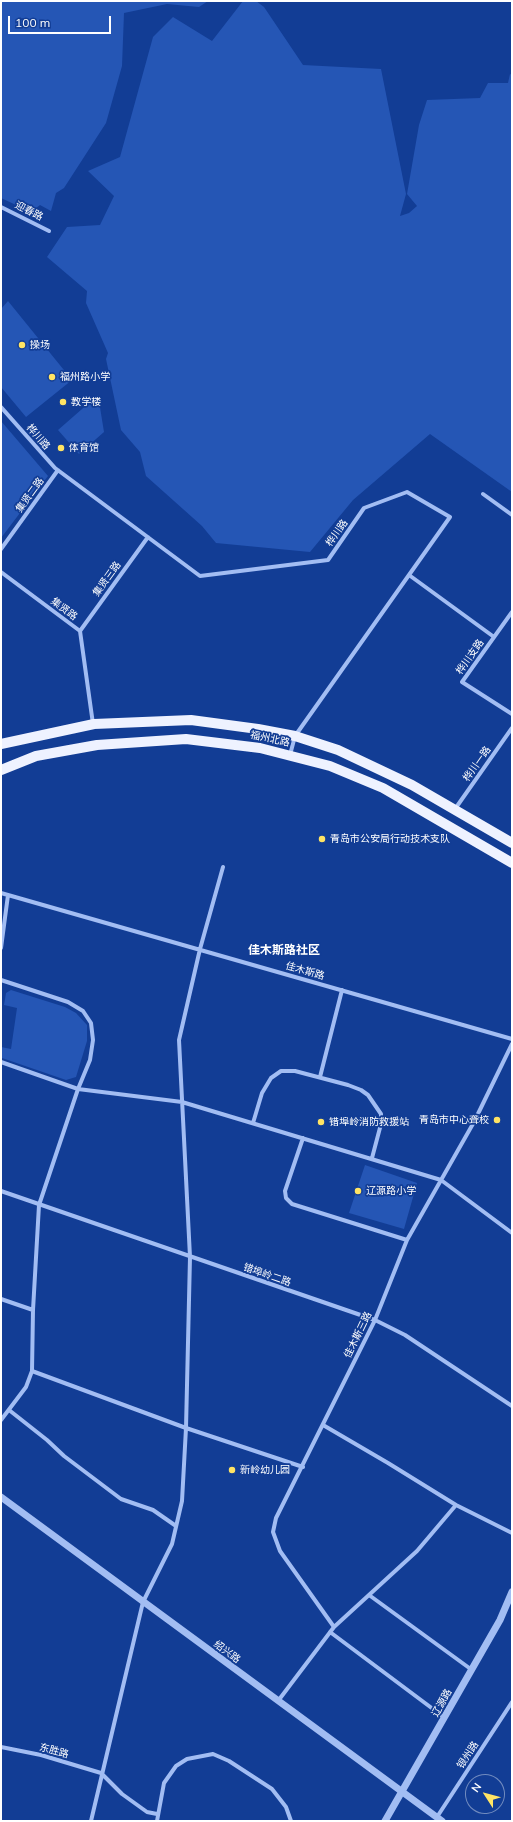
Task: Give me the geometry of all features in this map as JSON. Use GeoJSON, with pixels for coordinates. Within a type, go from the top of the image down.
{"type":"FeatureCollection","features":[{"type":"Feature","properties":{"kind":"main road","name":"福州北路"},"geometry":{"type":"LineString","coordinates":[[1,744],[94,724],[191,720],[258,728],[295,736],[353,756],[388,773],[454,809],[512,843]]}},
{"type":"Feature","properties":{"kind":"main road","name":"福州北路"},"geometry":{"type":"LineString","coordinates":[[1,770],[36,756],[97,746],[186,739],[260,748],[330,766],[383,788],[512,863]]}},
{"type":"Feature","properties":{"kind":"street","name":"迎春路"},"geometry":{"type":"LineString","coordinates":[[1,206],[49,231]]}},
{"type":"Feature","properties":{"kind":"street","name":"桦川路"},"geometry":{"type":"LineString","coordinates":[[1,406],[58,470],[200,576],[328,560],[364,508],[407,492],[450,517],[295,736],[290,756]]}},
{"type":"Feature","properties":{"kind":"street","name":"集贤二路"},"geometry":{"type":"LineString","coordinates":[[1,549],[58,470]]}},
{"type":"Feature","properties":{"kind":"street"},"geometry":{"type":"LineString","coordinates":[[483,494],[512,516]]}},
{"type":"Feature","properties":{"kind":"street","name":"集贤三路"},"geometry":{"type":"LineString","coordinates":[[80,631],[148,537]]}},
{"type":"Feature","properties":{"kind":"street","name":"集贤路"},"geometry":{"type":"LineString","coordinates":[[1,572],[80,631],[94,724]]}},
{"type":"Feature","properties":{"kind":"street"},"geometry":{"type":"LineString","coordinates":[[409,575],[494,637]]}},
{"type":"Feature","properties":{"kind":"street","name":"桦川支路"},"geometry":{"type":"LineString","coordinates":[[512,612],[462,682],[512,714]]}},
{"type":"Feature","properties":{"kind":"street","name":"桦川一路"},"geometry":{"type":"LineString","coordinates":[[454,809],[512,728]]}},
{"type":"Feature","properties":{"kind":"street"},"geometry":{"type":"LineString","coordinates":[[91,1821],[142,1602],[172,1544],[182,1501],[186,1428],[190,1257],[179,1040],[200,949],[223,867]]}},
{"type":"Feature","properties":{"kind":"street","name":"佳木斯路"},"geometry":{"type":"LineString","coordinates":[[1,893],[512,1039]]}},
{"type":"Feature","properties":{"kind":"street"},"geometry":{"type":"LineString","coordinates":[[1,948],[8,895]]}},
{"type":"Feature","properties":{"kind":"street"},"geometry":{"type":"LineString","coordinates":[[1,980],[68,1002],[83,1011],[91,1023],[93,1040],[90,1060],[78,1089],[39,1205],[33,1310],[32,1371],[26,1386],[1,1420]]}},
{"type":"Feature","properties":{"kind":"street"},"geometry":{"type":"LineString","coordinates":[[320,1077],[342,990]]}},
{"type":"Feature","properties":{"kind":"street","name":"佳木斯三路"},"geometry":{"type":"LineString","coordinates":[[334,1627],[280,1552],[273,1532],[276,1518],[303,1467],[375,1320],[407,1240],[474,1122],[512,1044]]}},
{"type":"Feature","properties":{"kind":"street"},"geometry":{"type":"LineString","coordinates":[[1,1062],[78,1089],[182,1102],[441,1180],[512,1233]]}},
{"type":"Feature","properties":{"kind":"street"},"geometry":{"type":"LineString","coordinates":[[253,1123],[262,1093],[271,1078],[281,1071],[295,1071],[320,1077],[361,1090],[376,1105],[382,1114],[382,1124],[372,1158]]}},
{"type":"Feature","properties":{"kind":"street"},"geometry":{"type":"LineString","coordinates":[[303,1138],[285,1192],[286,1198],[292,1204],[407,1240]]}},
{"type":"Feature","properties":{"kind":"street","name":"错埠岭二路"},"geometry":{"type":"LineString","coordinates":[[1,1191],[375,1320],[405,1335],[512,1406]]}},
{"type":"Feature","properties":{"kind":"street"},"geometry":{"type":"LineString","coordinates":[[1,1299],[33,1310]]}},
{"type":"Feature","properties":{"kind":"street"},"geometry":{"type":"LineString","coordinates":[[32,1371],[186,1428],[303,1467]]}},
{"type":"Feature","properties":{"kind":"street"},"geometry":{"type":"LineString","coordinates":[[9,1410],[47,1440],[64,1456],[121,1499],[153,1510],[176,1526]]}},
{"type":"Feature","properties":{"kind":"street"},"geometry":{"type":"LineString","coordinates":[[323,1425],[456,1505],[512,1533]]}},
{"type":"Feature","properties":{"kind":"street","name":"绍兴路"},"geometry":{"type":"LineString","coordinates":[[1,1498],[440,1819]]}},
{"type":"Feature","properties":{"kind":"street"},"geometry":{"type":"LineString","coordinates":[[278,1701],[334,1627],[417,1551],[456,1505]]}},
{"type":"Feature","properties":{"kind":"street","name":"辽源路"},"geometry":{"type":"LineString","coordinates":[[385,1821],[500,1620],[512,1592]]}},
{"type":"Feature","properties":{"kind":"street"},"geometry":{"type":"LineString","coordinates":[[369,1595],[472,1670]]}},
{"type":"Feature","properties":{"kind":"street"},"geometry":{"type":"LineString","coordinates":[[330,1632],[445,1718]]}},
{"type":"Feature","properties":{"kind":"street","name":"银州路"},"geometry":{"type":"LineString","coordinates":[[440,1819],[512,1702]]}},
{"type":"Feature","properties":{"kind":"street","name":"东胜路"},"geometry":{"type":"LineString","coordinates":[[1,1748],[41,1755],[101,1773]]}},
{"type":"Feature","properties":{"kind":"street"},"geometry":{"type":"LineString","coordinates":[[157,1821],[157,1814],[164,1784],[176,1766],[187,1759],[213,1754],[229,1761],[272,1789],[286,1807],[291,1821]]}},
{"type":"Feature","properties":{"kind":"street"},"geometry":{"type":"LineString","coordinates":[[101,1773],[122,1794],[147,1812],[157,1814]]}},
{"type":"Feature","properties":{"kind":"shaded area"},"geometry":{"type":"Polygon","coordinates":[[[1,1],[208,1],[199,7],[167,4],[124,13],[122,66],[106,123],[64,188],[56,193],[51,211],[40,205],[31,212],[1,198],[1,1]]]}},
{"type":"Feature","properties":{"kind":"shaded area"},"geometry":{"type":"Polygon","coordinates":[[[243,1],[256,1],[264,7],[303,65],[381,69],[406,194],[400,216],[409,213],[417,206],[407,194],[419,125],[427,100],[480,98],[488,83],[508,83],[510,74],[512,75],[512,492],[430,434],[353,500],[310,552],[216,543],[202,526],[146,476],[140,452],[121,430],[106,359],[108,353],[86,303],[87,291],[47,257],[67,227],[100,225],[114,196],[88,171],[120,157],[153,37],[173,17],[212,41],[243,1]]]}},
{"type":"Feature","properties":{"kind":"shaded area","name":"操场"},"geometry":{"type":"Polygon","coordinates":[[[8,301],[72,380],[26,417],[1,387],[1,309],[8,301]]]}},
{"type":"Feature","properties":{"kind":"shaded area"},"geometry":{"type":"Polygon","coordinates":[[[98,395],[104,432],[79,454],[58,430],[98,395]]]}},
{"type":"Feature","properties":{"kind":"shaded area"},"geometry":{"type":"Polygon","coordinates":[[[1,421],[48,476],[1,538],[1,421]]]}},
{"type":"Feature","properties":{"kind":"shaded area"},"geometry":{"type":"Polygon","coordinates":[[[11,990],[65,1007],[76,1013],[87,1025],[87,1041],[76,1077],[66,1080],[2,1058],[1,1047],[11,1049],[17,1008],[4,1005],[6,993],[11,990]]]}},
{"type":"Feature","properties":{"kind":"shaded area"},"geometry":{"type":"Polygon","coordinates":[[[365,1165],[417,1183],[404,1229],[349,1213],[365,1165]]]}},
{"type":"Feature","properties":{"kind":"place","name":"操场"},"geometry":{"type":"Point","coordinates":[22,345]}},
{"type":"Feature","properties":{"kind":"place","name":"福州路小学"},"geometry":{"type":"Point","coordinates":[52,377]}},
{"type":"Feature","properties":{"kind":"place","name":"教学楼"},"geometry":{"type":"Point","coordinates":[63,402]}},
{"type":"Feature","properties":{"kind":"place","name":"体育馆"},"geometry":{"type":"Point","coordinates":[61,448]}},
{"type":"Feature","properties":{"kind":"place","name":"青岛市公安局行动技术支队"},"geometry":{"type":"Point","coordinates":[322,839]}},
{"type":"Feature","properties":{"kind":"place","name":"青岛市中心聋校"},"geometry":{"type":"Point","coordinates":[497,1120]}},
{"type":"Feature","properties":{"kind":"place","name":"错埠岭消防救援站"},"geometry":{"type":"Point","coordinates":[321,1122]}},
{"type":"Feature","properties":{"kind":"place","name":"辽源路小学"},"geometry":{"type":"Point","coordinates":[358,1191]}},
{"type":"Feature","properties":{"kind":"place","name":"新岭幼儿园"},"geometry":{"type":"Point","coordinates":[232,1470]}},
{"type":"Feature","properties":{"kind":"district","name":"佳木斯路社区"},"geometry":{"type":"Point","coordinates":[284,950]}}]}
